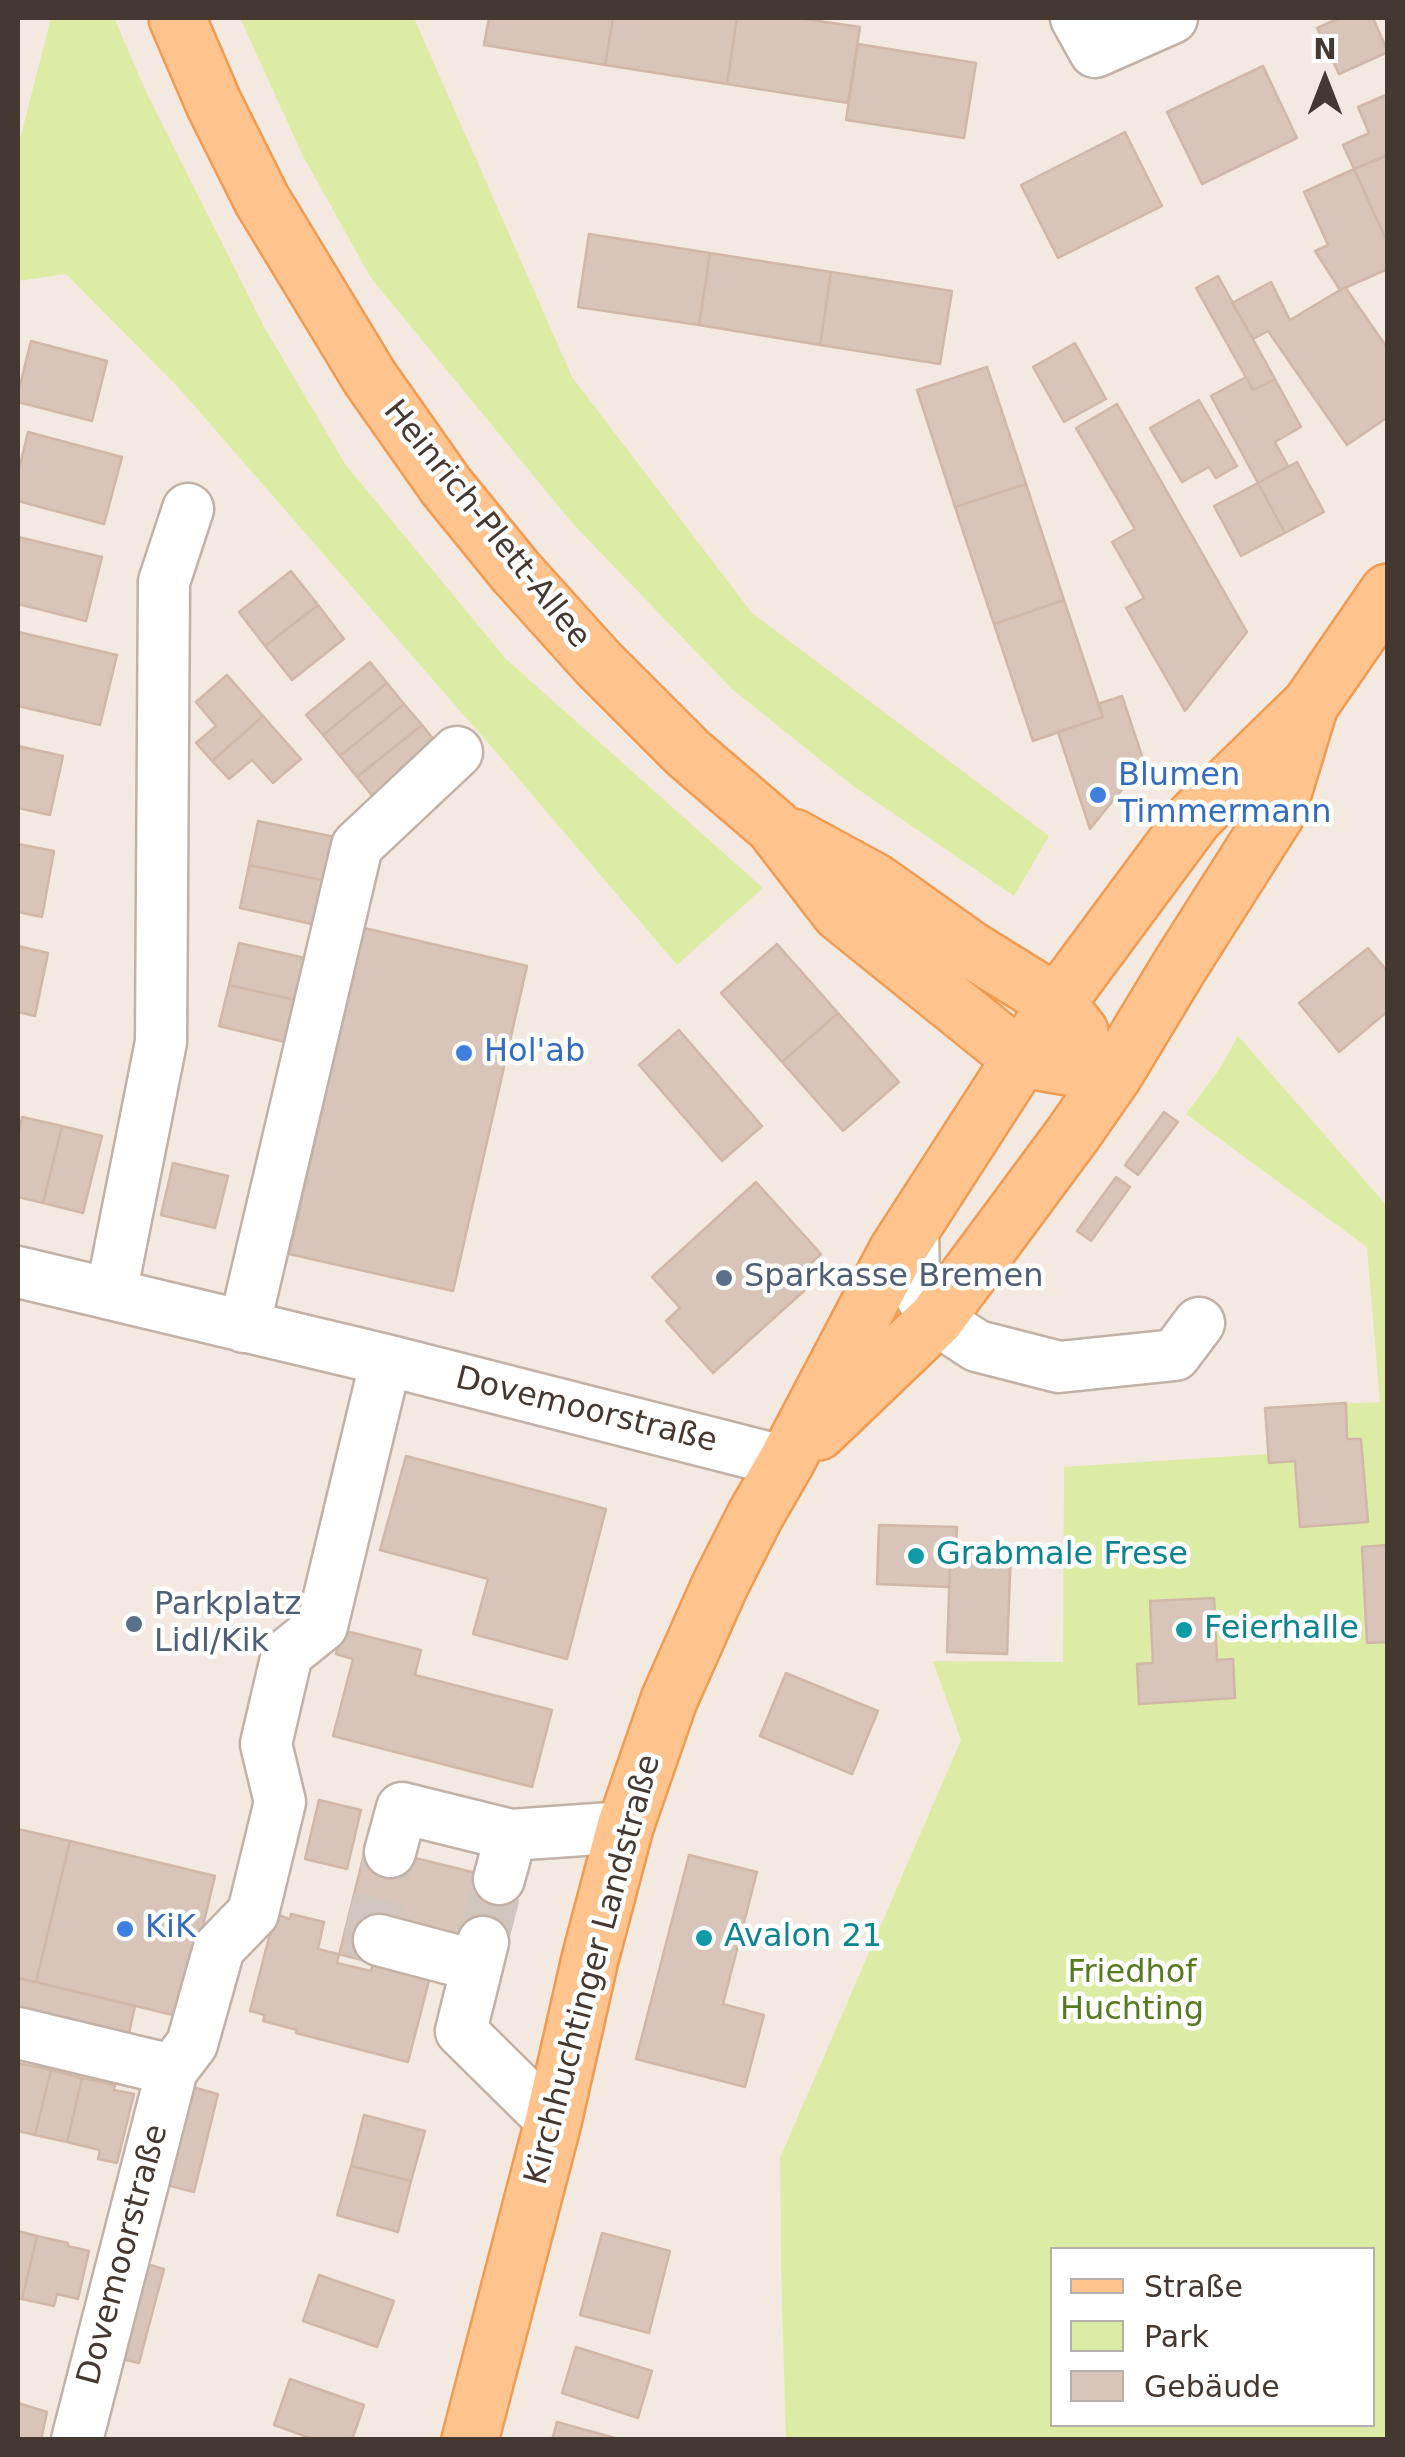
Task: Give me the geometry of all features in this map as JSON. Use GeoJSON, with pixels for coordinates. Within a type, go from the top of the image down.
{"type":"FeatureCollection","features":[{"type":"Feature","properties":{"kind":"main road","name":"Heinrich-Plett-Allee"},"geometry":{"type":"LineString","coordinates":[[177,18],[262,200],[370,378],[446,486],[516,572],[598,663],[688,753],[772,826],[840,913],[1020,1059],[1114,1075]]}},
{"type":"Feature","properties":{"kind":"main road","name":"Kirchhuchtinger Landstraße"},"geometry":{"type":"LineString","coordinates":[[470,2440],[553,2122],[590,1959],[642,1774],[676,1684],[747,1532],[896,1251],[1057,1003],[1195,817],[1310,705],[1388,592]]}},
{"type":"Feature","properties":{"kind":"main road","name":"Kirchhuchtinger Landstraße"},"geometry":{"type":"LineString","coordinates":[[786,1462],[936,1319],[1114,1075],[1277,814],[1310,705]]}},
{"type":"Feature","properties":{"kind":"main road","name":"Heinrich-Plett-Allee"},"geometry":{"type":"LineString","coordinates":[[772,826],[874,881],[970,949],[1057,1003],[1114,1075]]}},
{"type":"Feature","properties":{"kind":"street"},"geometry":{"type":"LineString","coordinates":[[1076,18],[1094,52],[1172,18]]}},
{"type":"Feature","properties":{"kind":"street"},"geometry":{"type":"LineString","coordinates":[[111,1294],[161,1042],[164,582],[188,509]]}},
{"type":"Feature","properties":{"kind":"street"},"geometry":{"type":"LineString","coordinates":[[244,1327],[356,846],[457,752]]}},
{"type":"Feature","properties":{"kind":"street"},"geometry":{"type":"LineString","coordinates":[[913,1226],[914,1286],[936,1319],[978,1346],[1059,1367],[1175,1355],[1200,1323]]}},
{"type":"Feature","properties":{"kind":"street","name":"Dovemoorstraße"},"geometry":{"type":"LineString","coordinates":[[18,1272],[786,1462]]}},
{"type":"Feature","properties":{"kind":"street"},"geometry":{"type":"LineString","coordinates":[[846,1348],[936,1319]]}},
{"type":"Feature","properties":{"kind":"street","name":"Dovemoorstraße"},"geometry":{"type":"LineString","coordinates":[[76,2440],[172,2070],[192,2044],[219,1948],[254,1913],[280,1802],[266,1744],[286,1654],[322,1626],[386,1360]]}},
{"type":"Feature","properties":{"kind":"street"},"geometry":{"type":"LineString","coordinates":[[390,1852],[402,1808],[505,1857],[626,1827]]}},
{"type":"Feature","properties":{"kind":"street"},"geometry":{"type":"LineString","coordinates":[[379,1940],[480,1954],[460,2031],[553,2122]]}},
{"type":"Feature","properties":{"kind":"street"},"geometry":{"type":"LineString","coordinates":[[18,2033],[172,2070]]}},
{"type":"Feature","properties":{"kind":"green space"},"geometry":{"type":"Polygon","coordinates":[[[51,18],[114,18],[148,96],[263,325],[345,464],[506,659],[763,888],[677,965],[178,387],[66,274],[18,281],[18,147],[51,18]]]}},
{"type":"Feature","properties":{"kind":"green space"},"geometry":{"type":"Polygon","coordinates":[[[240,18],[414,18],[572,377],[752,613],[1049,836],[1014,896],[849,783],[732,689],[574,525],[371,278],[303,156],[240,18]]]}},
{"type":"Feature","properties":{"kind":"green space","name":"Friedhof Huchting"},"geometry":{"type":"Polygon","coordinates":[[[1238,1036],[1387,1206],[1387,2439],[786,2439],[780,2158],[961,1740],[933,1661],[1063,1662],[1064,1467],[1267,1454],[1265,1408],[1380,1402],[1367,1247],[1186,1114],[1219,1070],[1238,1036]]]}},
{"type":"Feature","properties":{"kind":"building"},"geometry":{"type":"Polygon","coordinates":[[[489,18],[613,18],[605,65],[484,45],[489,18]]]}},
{"type":"Feature","properties":{"kind":"building"},"geometry":{"type":"Polygon","coordinates":[[[613,18],[737,18],[727,84],[605,65],[613,18]]]}},
{"type":"Feature","properties":{"kind":"building"},"geometry":{"type":"Polygon","coordinates":[[[737,18],[798,18],[860,27],[848,103],[727,84],[737,18]]]}},
{"type":"Feature","properties":{"kind":"building"},"geometry":{"type":"Polygon","coordinates":[[[1340,18],[1373,18],[1388,52],[1339,74],[1317,28],[1340,18]]]}},
{"type":"Feature","properties":{"kind":"building"},"geometry":{"type":"Polygon","coordinates":[[[858,44],[976,63],[964,138],[846,120],[858,44]]]}},
{"type":"Feature","properties":{"kind":"building"},"geometry":{"type":"Polygon","coordinates":[[[1263,66],[1297,138],[1202,184],[1167,112],[1263,66]]]}},
{"type":"Feature","properties":{"kind":"building"},"geometry":{"type":"Polygon","coordinates":[[[1388,94],[1388,155],[1354,169],[1343,145],[1369,133],[1358,107],[1388,94]]]}},
{"type":"Feature","properties":{"kind":"building"},"geometry":{"type":"Polygon","coordinates":[[[1125,132],[1162,206],[1058,258],[1021,185],[1125,132]]]}},
{"type":"Feature","properties":{"kind":"building"},"geometry":{"type":"Polygon","coordinates":[[[1388,155],[1388,244],[1354,169],[1388,155]]]}},
{"type":"Feature","properties":{"kind":"building"},"geometry":{"type":"Polygon","coordinates":[[[1354,169],[1388,244],[1388,269],[1340,290],[1315,251],[1328,245],[1304,192],[1354,169]]]}},
{"type":"Feature","properties":{"kind":"building"},"geometry":{"type":"Polygon","coordinates":[[[589,234],[710,253],[699,325],[578,307],[589,234]]]}},
{"type":"Feature","properties":{"kind":"building"},"geometry":{"type":"Polygon","coordinates":[[[710,253],[831,272],[820,345],[699,325],[710,253]]]}},
{"type":"Feature","properties":{"kind":"building"},"geometry":{"type":"Polygon","coordinates":[[[831,272],[952,291],[940,364],[820,345],[831,272]]]}},
{"type":"Feature","properties":{"kind":"building"},"geometry":{"type":"Polygon","coordinates":[[[1218,276],[1275,379],[1253,390],[1196,288],[1218,276]]]}},
{"type":"Feature","properties":{"kind":"building"},"geometry":{"type":"Polygon","coordinates":[[[1271,282],[1290,320],[1345,287],[1388,349],[1388,417],[1347,445],[1268,331],[1253,339],[1232,303],[1271,282]]]}},
{"type":"Feature","properties":{"kind":"building"},"geometry":{"type":"Polygon","coordinates":[[[31,341],[107,361],[92,421],[18,402],[31,341]]]}},
{"type":"Feature","properties":{"kind":"building"},"geometry":{"type":"Polygon","coordinates":[[[1075,343],[1106,399],[1064,422],[1033,367],[1075,343]]]}},
{"type":"Feature","properties":{"kind":"building"},"geometry":{"type":"Polygon","coordinates":[[[987,367],[1026,484],[955,507],[917,390],[987,367]]]}},
{"type":"Feature","properties":{"kind":"building"},"geometry":{"type":"Polygon","coordinates":[[[1246,377],[1253,390],[1275,379],[1301,427],[1275,442],[1288,466],[1258,483],[1211,396],[1246,377]]]}},
{"type":"Feature","properties":{"kind":"building"},"geometry":{"type":"Polygon","coordinates":[[[1199,400],[1237,466],[1216,478],[1209,467],[1182,482],[1150,428],[1199,400]]]}},
{"type":"Feature","properties":{"kind":"building"},"geometry":{"type":"Polygon","coordinates":[[[1117,404],[1247,632],[1185,711],[1126,608],[1144,598],[1112,542],[1135,529],[1076,428],[1117,404]]]}},
{"type":"Feature","properties":{"kind":"building"},"geometry":{"type":"Polygon","coordinates":[[[28,432],[122,457],[104,524],[18,501],[18,473],[28,432]]]}},
{"type":"Feature","properties":{"kind":"building"},"geometry":{"type":"Polygon","coordinates":[[[1297,462],[1324,512],[1285,533],[1258,483],[1297,462]]]}},
{"type":"Feature","properties":{"kind":"building"},"geometry":{"type":"Polygon","coordinates":[[[1258,483],[1285,533],[1241,556],[1214,506],[1258,483]]]}},
{"type":"Feature","properties":{"kind":"building"},"geometry":{"type":"Polygon","coordinates":[[[1026,484],[1064,600],[994,624],[955,507],[1026,484]]]}},
{"type":"Feature","properties":{"kind":"building"},"geometry":{"type":"Polygon","coordinates":[[[18,537],[102,557],[86,621],[18,604],[18,537]]]}},
{"type":"Feature","properties":{"kind":"building"},"geometry":{"type":"Polygon","coordinates":[[[291,571],[318,605],[265,646],[239,612],[291,571]]]}},
{"type":"Feature","properties":{"kind":"building"},"geometry":{"type":"Polygon","coordinates":[[[1064,600],[1103,717],[1033,741],[994,624],[1064,600]]]}},
{"type":"Feature","properties":{"kind":"building"},"geometry":{"type":"Polygon","coordinates":[[[318,605],[344,639],[292,680],[265,646],[318,605]]]}},
{"type":"Feature","properties":{"kind":"building"},"geometry":{"type":"Polygon","coordinates":[[[18,632],[117,655],[100,725],[18,706],[18,632]]]}},
{"type":"Feature","properties":{"kind":"building"},"geometry":{"type":"Polygon","coordinates":[[[370,662],[387,683],[323,735],[306,715],[370,662]]]}},
{"type":"Feature","properties":{"kind":"building"},"geometry":{"type":"Polygon","coordinates":[[[227,675],[263,716],[212,761],[196,743],[216,726],[196,702],[227,675]]]}},
{"type":"Feature","properties":{"kind":"building"},"geometry":{"type":"Polygon","coordinates":[[[387,683],[404,704],[340,756],[323,735],[387,683]]]}},
{"type":"Feature","properties":{"kind":"building","name":"Blumen Timmermann"},"geometry":{"type":"Polygon","coordinates":[[[1122,696],[1144,762],[1090,829],[1058,732],[1103,717],[1098,704],[1122,696]]]}},
{"type":"Feature","properties":{"kind":"building"},"geometry":{"type":"Polygon","coordinates":[[[404,704],[422,725],[357,777],[340,756],[404,704]]]}},
{"type":"Feature","properties":{"kind":"building"},"geometry":{"type":"Polygon","coordinates":[[[263,716],[301,759],[273,783],[252,760],[229,779],[212,761],[263,716]]]}},
{"type":"Feature","properties":{"kind":"building"},"geometry":{"type":"Polygon","coordinates":[[[422,725],[439,746],[374,798],[357,777],[422,725]]]}},
{"type":"Feature","properties":{"kind":"building"},"geometry":{"type":"Polygon","coordinates":[[[18,746],[63,756],[50,815],[18,808],[18,746]]]}},
{"type":"Feature","properties":{"kind":"building"},"geometry":{"type":"Polygon","coordinates":[[[258,821],[335,837],[326,881],[249,865],[258,821]]]}},
{"type":"Feature","properties":{"kind":"building"},"geometry":{"type":"Polygon","coordinates":[[[18,844],[54,851],[42,917],[18,912],[18,844]]]}},
{"type":"Feature","properties":{"kind":"building"},"geometry":{"type":"Polygon","coordinates":[[[249,865],[326,881],[316,925],[240,908],[249,865]]]}},
{"type":"Feature","properties":{"kind":"building"},"geometry":{"type":"Polygon","coordinates":[[[364,928],[527,966],[453,1291],[289,1254],[364,928]]]}},
{"type":"Feature","properties":{"kind":"building"},"geometry":{"type":"Polygon","coordinates":[[[239,943],[305,958],[295,1000],[229,985],[239,943]]]}},
{"type":"Feature","properties":{"kind":"building"},"geometry":{"type":"Polygon","coordinates":[[[777,944],[838,1013],[782,1062],[721,993],[777,944]]]}},
{"type":"Feature","properties":{"kind":"building"},"geometry":{"type":"Polygon","coordinates":[[[18,946],[48,953],[35,1016],[18,1012],[18,946]]]}},
{"type":"Feature","properties":{"kind":"building"},"geometry":{"type":"Polygon","coordinates":[[[1368,948],[1388,972],[1388,1011],[1339,1052],[1299,1003],[1368,948]]]}},
{"type":"Feature","properties":{"kind":"building"},"geometry":{"type":"Polygon","coordinates":[[[229,985],[295,1000],[285,1042],[219,1026],[229,985]]]}},
{"type":"Feature","properties":{"kind":"building"},"geometry":{"type":"Polygon","coordinates":[[[838,1013],[899,1082],[843,1131],[782,1062],[838,1013]]]}},
{"type":"Feature","properties":{"kind":"building"},"geometry":{"type":"Polygon","coordinates":[[[679,1030],[762,1126],[722,1161],[639,1065],[679,1030]]]}},
{"type":"Feature","properties":{"kind":"building"},"geometry":{"type":"Polygon","coordinates":[[[1164,1112],[1178,1122],[1138,1175],[1125,1165],[1164,1112]]]}},
{"type":"Feature","properties":{"kind":"building"},"geometry":{"type":"Polygon","coordinates":[[[22,1117],[62,1126],[43,1203],[18,1197],[18,1135],[22,1117]]]}},
{"type":"Feature","properties":{"kind":"building"},"geometry":{"type":"Polygon","coordinates":[[[62,1126],[102,1136],[83,1213],[43,1203],[62,1126]]]}},
{"type":"Feature","properties":{"kind":"building"},"geometry":{"type":"Polygon","coordinates":[[[173,1163],[228,1176],[215,1228],[161,1215],[173,1163]]]}},
{"type":"Feature","properties":{"kind":"building"},"geometry":{"type":"Polygon","coordinates":[[[1116,1177],[1130,1187],[1091,1241],[1077,1231],[1116,1177]]]}},
{"type":"Feature","properties":{"kind":"building","name":"Sparkasse Bremen"},"geometry":{"type":"Polygon","coordinates":[[[756,1182],[821,1254],[795,1278],[805,1290],[713,1373],[666,1321],[680,1308],[652,1277],[756,1182]]]}},
{"type":"Feature","properties":{"kind":"building"},"geometry":{"type":"Polygon","coordinates":[[[1346,1403],[1347,1439],[1361,1439],[1368,1522],[1300,1527],[1295,1461],[1269,1463],[1265,1408],[1346,1403]]]}},
{"type":"Feature","properties":{"kind":"building"},"geometry":{"type":"Polygon","coordinates":[[[406,1456],[606,1509],[567,1659],[473,1634],[488,1579],[380,1550],[406,1456]]]}},
{"type":"Feature","properties":{"kind":"building","name":"Grabmale Frese"},"geometry":{"type":"Polygon","coordinates":[[[879,1525],[957,1527],[955,1566],[950,1566],[949,1587],[877,1584],[879,1525]]]}},
{"type":"Feature","properties":{"kind":"building"},"geometry":{"type":"Polygon","coordinates":[[[956,1545],[1011,1548],[1007,1654],[947,1652],[950,1566],[955,1566],[956,1545]]]}},
{"type":"Feature","properties":{"kind":"building"},"geometry":{"type":"Polygon","coordinates":[[[1388,1545],[1388,1642],[1367,1643],[1362,1547],[1388,1545]]]}},
{"type":"Feature","properties":{"kind":"building","name":"Feierhalle"},"geometry":{"type":"Polygon","coordinates":[[[1214,1598],[1217,1660],[1233,1659],[1235,1698],[1139,1704],[1137,1664],[1153,1663],[1150,1601],[1214,1598]]]}},
{"type":"Feature","properties":{"kind":"building"},"geometry":{"type":"Polygon","coordinates":[[[342,1630],[421,1650],[415,1675],[552,1710],[532,1787],[333,1736],[353,1659],[336,1654],[342,1630]]]}},
{"type":"Feature","properties":{"kind":"building"},"geometry":{"type":"Polygon","coordinates":[[[786,1673],[878,1711],[852,1774],[760,1736],[786,1673]]]}},
{"type":"Feature","properties":{"kind":"building"},"geometry":{"type":"Polygon","coordinates":[[[319,1800],[361,1810],[347,1869],[305,1859],[319,1800]]]}},
{"type":"Feature","properties":{"kind":"building"},"geometry":{"type":"Polygon","coordinates":[[[18,1829],[70,1841],[36,1982],[18,1978],[18,1829]]]}},
{"type":"Feature","properties":{"kind":"building","name":"KiK"},"geometry":{"type":"Polygon","coordinates":[[[70,1841],[215,1876],[181,2017],[36,1982],[70,1841]]]}},
{"type":"Feature","properties":{"kind":"building"},"geometry":{"type":"Polygon","coordinates":[[[366,1846],[505,1880],[490,1944],[384,1917],[371,1971],[337,1963],[366,1846]]]}},
{"type":"Feature","properties":{"kind":"building","name":"Avalon 21"},"geometry":{"type":"Polygon","coordinates":[[[689,1855],[757,1872],[723,2004],[764,2015],[745,2087],[636,2059],[689,1855]]]}},
{"type":"Feature","properties":{"kind":"building"},"geometry":{"type":"Polygon","coordinates":[[[275,1914],[324,1922],[318,1949],[430,1977],[408,2062],[296,2033],[297,2030],[263,2021],[265,2015],[250,2011],[275,1914]]]}},
{"type":"Feature","properties":{"kind":"building"},"geometry":{"type":"Polygon","coordinates":[[[18,1978],[135,2006],[128,2038],[18,2011],[18,1978]]]}},
{"type":"Feature","properties":{"kind":"building"},"geometry":{"type":"Polygon","coordinates":[[[18,2063],[51,2070],[35,2135],[18,2131],[18,2063]]]}},
{"type":"Feature","properties":{"kind":"building"},"geometry":{"type":"Polygon","coordinates":[[[51,2070],[82,2078],[67,2142],[35,2135],[51,2070]]]}},
{"type":"Feature","properties":{"kind":"building"},"geometry":{"type":"Polygon","coordinates":[[[82,2078],[115,2085],[114,2090],[134,2094],[117,2163],[98,2159],[100,2150],[67,2142],[82,2078]]]}},
{"type":"Feature","properties":{"kind":"building"},"geometry":{"type":"Polygon","coordinates":[[[188,2086],[218,2094],[194,2192],[163,2184],[188,2086]]]}},
{"type":"Feature","properties":{"kind":"building"},"geometry":{"type":"Polygon","coordinates":[[[364,2115],[425,2131],[411,2181],[351,2166],[364,2115]]]}},
{"type":"Feature","properties":{"kind":"building"},"geometry":{"type":"Polygon","coordinates":[[[351,2166],[411,2181],[398,2232],[337,2215],[351,2166]]]}},
{"type":"Feature","properties":{"kind":"building"},"geometry":{"type":"Polygon","coordinates":[[[18,2231],[37,2236],[22,2299],[18,2298],[18,2231]]]}},
{"type":"Feature","properties":{"kind":"building"},"geometry":{"type":"Polygon","coordinates":[[[602,2233],[670,2251],[649,2333],[580,2315],[602,2233]]]}},
{"type":"Feature","properties":{"kind":"building"},"geometry":{"type":"Polygon","coordinates":[[[37,2236],[89,2251],[78,2299],[57,2294],[54,2306],[22,2299],[37,2236]]]}},
{"type":"Feature","properties":{"kind":"building"},"geometry":{"type":"Polygon","coordinates":[[[139,2262],[164,2269],[139,2363],[113,2357],[139,2262]]]}},
{"type":"Feature","properties":{"kind":"building"},"geometry":{"type":"Polygon","coordinates":[[[319,2275],[394,2301],[377,2347],[303,2321],[319,2275]]]}},
{"type":"Feature","properties":{"kind":"building"},"geometry":{"type":"Polygon","coordinates":[[[576,2347],[652,2371],[638,2418],[562,2393],[576,2347]]]}},
{"type":"Feature","properties":{"kind":"building"},"geometry":{"type":"Polygon","coordinates":[[[290,2379],[364,2405],[352,2440],[316,2440],[274,2425],[290,2379]]]}},
{"type":"Feature","properties":{"kind":"building"},"geometry":{"type":"Polygon","coordinates":[[[18,2403],[47,2412],[41,2440],[18,2440],[18,2403]]]}},
{"type":"Feature","properties":{"kind":"building"},"geometry":{"type":"Polygon","coordinates":[[[557,2422],[615,2438],[615,2440],[552,2440],[557,2422]]]}},
{"type":"Feature","properties":{"kind":"tunnel"},"geometry":{"type":"LineString","coordinates":[[379,1940],[369,1937],[390,1852]]}},
{"type":"Feature","properties":{"kind":"tunnel"},"geometry":{"type":"LineString","coordinates":[[483,1942],[499,1879]]}},
{"type":"Feature","properties":{"kind":"place","name":"Blumen Timmermann"},"geometry":{"type":"Point","coordinates":[1098,795]}},
{"type":"Feature","properties":{"kind":"place","name":"Hol'ab"},"geometry":{"type":"Point","coordinates":[464,1053]}},
{"type":"Feature","properties":{"kind":"place","name":"Sparkasse Bremen"},"geometry":{"type":"Point","coordinates":[724,1278]}},
{"type":"Feature","properties":{"kind":"place","name":"Grabmale Frese"},"geometry":{"type":"Point","coordinates":[916,1556]}},
{"type":"Feature","properties":{"kind":"place","name":"Parkplatz Lidl/Kik"},"geometry":{"type":"Point","coordinates":[134,1624]}},
{"type":"Feature","properties":{"kind":"place","name":"Feierhalle"},"geometry":{"type":"Point","coordinates":[1184,1630]}},
{"type":"Feature","properties":{"kind":"place","name":"KiK"},"geometry":{"type":"Point","coordinates":[125,1929]}},
{"type":"Feature","properties":{"kind":"place","name":"Avalon 21"},"geometry":{"type":"Point","coordinates":[704,1938]}}]}
